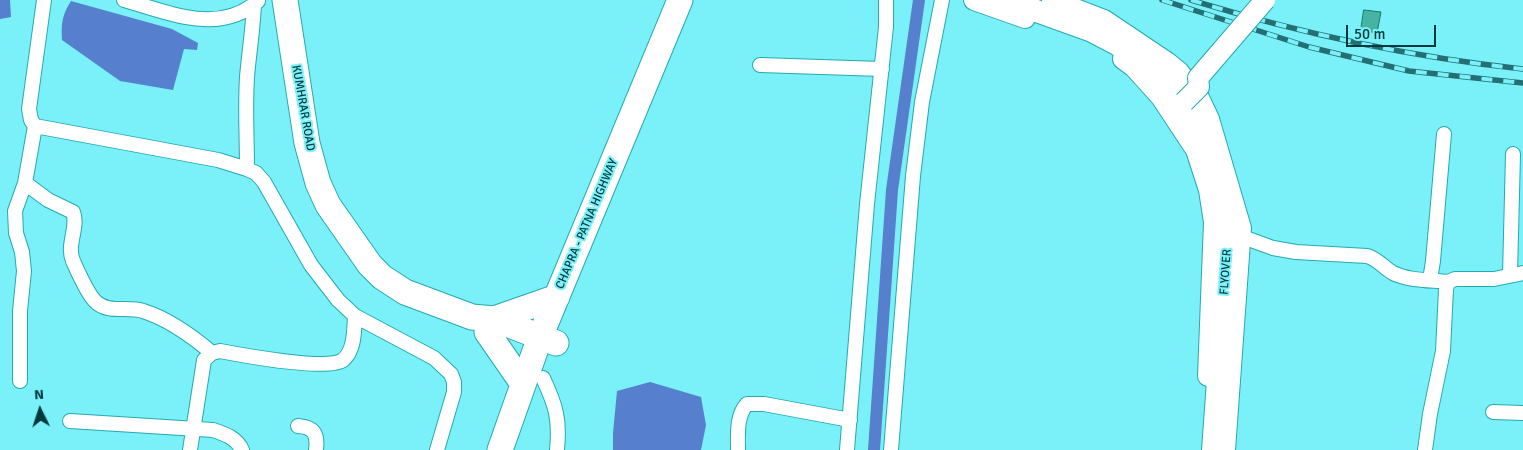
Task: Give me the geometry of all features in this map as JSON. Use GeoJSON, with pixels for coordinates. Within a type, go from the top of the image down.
{"type":"FeatureCollection","features":[{"type":"Feature","properties":{"kind":"highway","name":"KUMHRAR ROAD"},"geometry":{"type":"LineString","coordinates":[[286,0],[307,143],[318,183],[328,204],[348,235],[382,277],[405,292],[484,323],[542,358]]}},
{"type":"Feature","properties":{"kind":"highway","name":"CHAPRA - PATNA HIGHWAY"},"geometry":{"type":"LineString","coordinates":[[517,450],[542,358],[556,297],[680,0]]}},
{"type":"Feature","properties":{"kind":"highway","name":"CHAPRA - PATNA HIGHWAY"},"geometry":{"type":"LineString","coordinates":[[500,450],[542,358],[693,0]]}},
{"type":"Feature","properties":{"kind":"highway"},"geometry":{"type":"LineString","coordinates":[[484,323],[556,297]]}},
{"type":"Feature","properties":{"kind":"highway"},"geometry":{"type":"LineString","coordinates":[[484,323],[542,358]]}},
{"type":"Feature","properties":{"kind":"main road","name":"FLYOVER"},"geometry":{"type":"LineString","coordinates":[[1006,0],[1092,31],[1117,44],[1152,68],[1180,96],[1213,157],[1227,215],[1228,242],[1213,450]]}},
{"type":"Feature","properties":{"kind":"street"},"geometry":{"type":"LineString","coordinates":[[20,381],[20,312],[24,271],[22,252],[14,223],[15,211],[25,183],[35,126],[31,120],[29,110],[44,0]]}},
{"type":"Feature","properties":{"kind":"street"},"geometry":{"type":"LineString","coordinates":[[124,0],[186,17],[208,20],[231,17],[256,2]]}},
{"type":"Feature","properties":{"kind":"street"},"geometry":{"type":"LineString","coordinates":[[847,450],[867,204],[886,27],[886,0]]}},
{"type":"Feature","properties":{"kind":"street"},"geometry":{"type":"LineString","coordinates":[[891,450],[913,176],[922,102],[942,0]]}},
{"type":"Feature","properties":{"kind":"street"},"geometry":{"type":"LineString","coordinates":[[974,0],[1080,37],[1111,51],[1134,67],[1161,97],[1196,150],[1209,190],[1214,222],[1213,279],[1203,450]]}},
{"type":"Feature","properties":{"kind":"street"},"geometry":{"type":"LineString","coordinates":[[1052,0],[1104,20],[1179,72],[1199,98],[1209,119],[1239,217],[1240,236],[1225,450]]}},
{"type":"Feature","properties":{"kind":"street"},"geometry":{"type":"LineString","coordinates":[[1180,96],[1190,78],[1198,78],[1265,0]]}},
{"type":"Feature","properties":{"kind":"street"},"geometry":{"type":"LineString","coordinates":[[247,169],[245,118],[256,2]]}},
{"type":"Feature","properties":{"kind":"street"},"geometry":{"type":"LineString","coordinates":[[760,65],[882,69]]}},
{"type":"Feature","properties":{"kind":"street"},"geometry":{"type":"LineString","coordinates":[[35,126],[218,160],[256,173],[264,182],[320,278],[355,316],[434,358],[451,374],[454,382],[454,392],[437,450]]}},
{"type":"Feature","properties":{"kind":"street"},"geometry":{"type":"LineString","coordinates":[[1430,280],[1444,134]]}},
{"type":"Feature","properties":{"kind":"street"},"geometry":{"type":"LineString","coordinates":[[1240,236],[1284,250],[1367,256],[1375,258],[1391,272],[1400,276],[1448,282],[1455,279],[1484,280],[1516,274],[1517,211],[1513,154]]}},
{"type":"Feature","properties":{"kind":"street"},"geometry":{"type":"LineString","coordinates":[[25,183],[48,200],[73,212],[75,218],[71,252],[73,260],[95,302],[104,307],[141,310],[154,315],[182,330],[212,353]]}},
{"type":"Feature","properties":{"kind":"street"},"geometry":{"type":"LineString","coordinates":[[1425,450],[1430,414],[1441,366],[1448,282]]}},
{"type":"Feature","properties":{"kind":"street"},"geometry":{"type":"LineString","coordinates":[[190,450],[204,360],[212,353],[220,351],[286,362],[331,364],[342,361],[349,352],[353,342],[355,316]]}},
{"type":"Feature","properties":{"kind":"street"},"geometry":{"type":"LineString","coordinates":[[542,358],[555,404],[558,430],[557,450]]}},
{"type":"Feature","properties":{"kind":"street"},"geometry":{"type":"LineString","coordinates":[[738,450],[740,416],[746,404],[764,404],[850,420]]}},
{"type":"Feature","properties":{"kind":"street"},"geometry":{"type":"LineString","coordinates":[[1493,412],[1523,414]]}},
{"type":"Feature","properties":{"kind":"street"},"geometry":{"type":"LineString","coordinates":[[70,421],[213,430],[223,433],[239,443],[242,450]]}},
{"type":"Feature","properties":{"kind":"street"},"geometry":{"type":"LineString","coordinates":[[298,426],[308,427],[312,430],[316,437],[316,450]]}},
{"type":"Feature","properties":{"kind":"water"},"geometry":{"type":"Polygon","coordinates":[[[0,0],[10,0],[11,17],[0,19],[0,0]]]}},
{"type":"Feature","properties":{"kind":"water"},"geometry":{"type":"Polygon","coordinates":[[[71,1],[172,29],[198,43],[197,50],[184,49],[173,90],[120,81],[62,40],[63,20],[71,1]]]}},
{"type":"Feature","properties":{"kind":"water"},"geometry":{"type":"Polygon","coordinates":[[[650,382],[701,397],[706,425],[701,450],[613,450],[617,391],[650,382]]]}},
{"type":"Feature","properties":{"kind":"building"},"geometry":{"type":"Polygon","coordinates":[[[1364,10],[1381,12],[1377,33],[1361,30],[1364,10]]]}},
{"type":"Feature","properties":{"kind":"waterway"},"geometry":{"type":"LineString","coordinates":[[874,450],[892,190],[919,0]]}},
{"type":"Feature","properties":{"kind":"railway"},"geometry":{"type":"LineString","coordinates":[[1162,0],[1309,47],[1409,71],[1523,83]]}},
{"type":"Feature","properties":{"kind":"railway"},"geometry":{"type":"LineString","coordinates":[[1191,0],[1273,23],[1397,51],[1523,69]]}}]}
